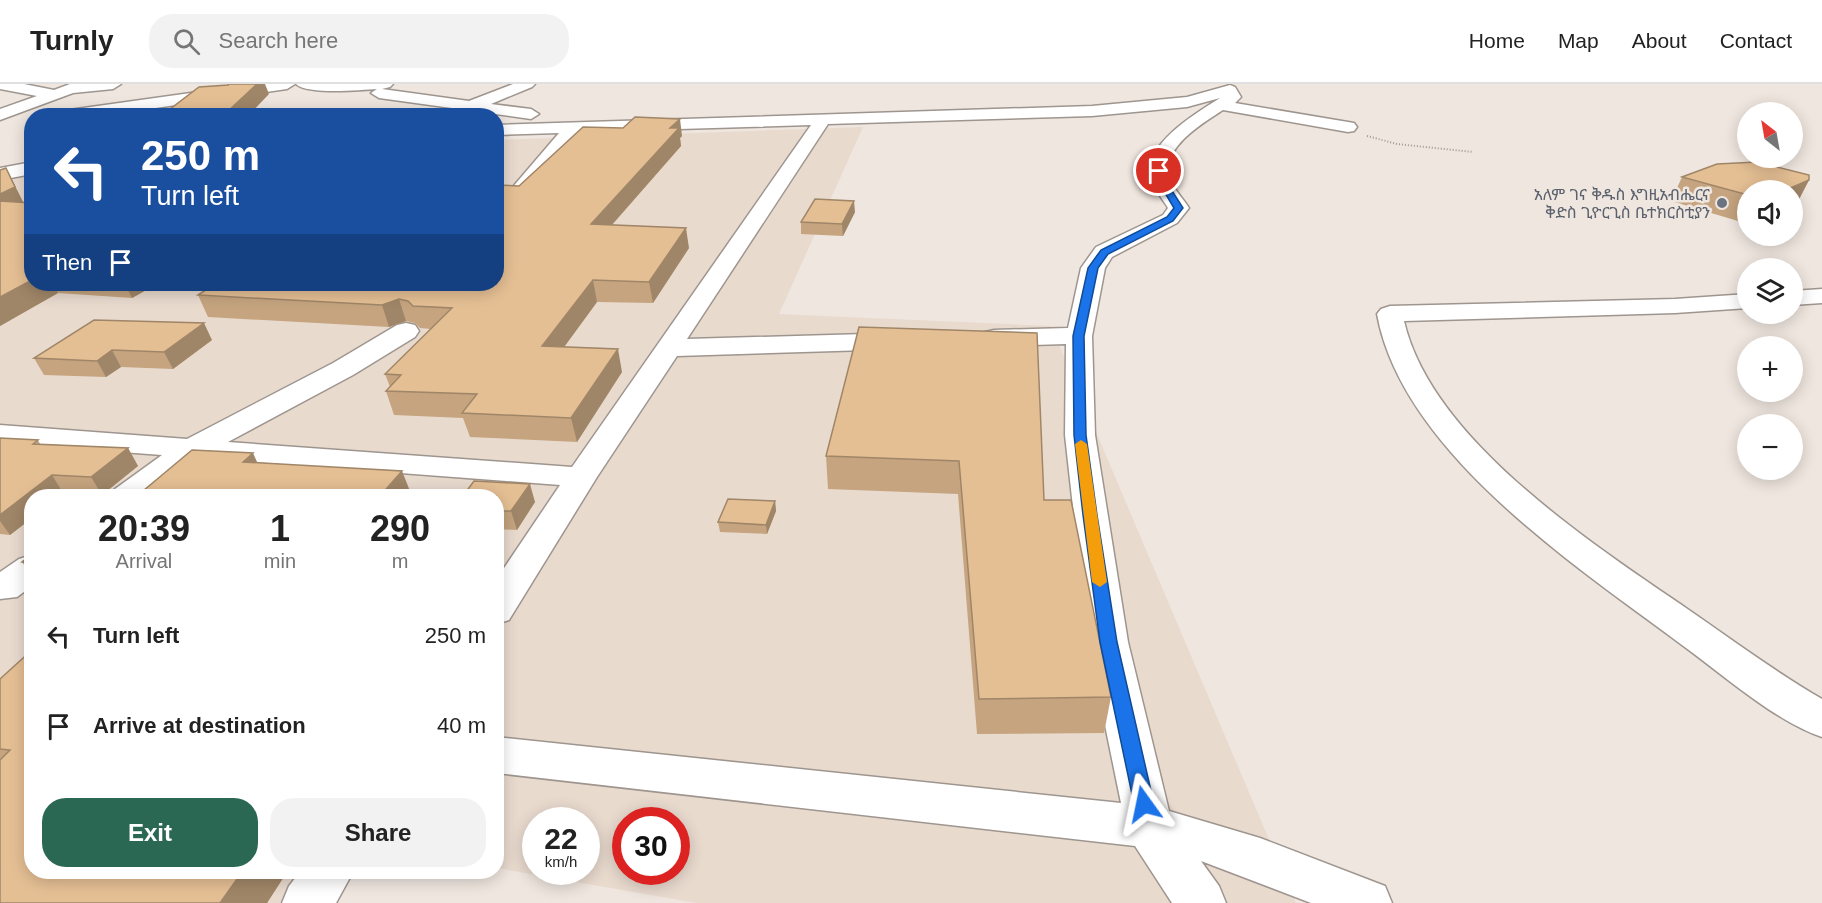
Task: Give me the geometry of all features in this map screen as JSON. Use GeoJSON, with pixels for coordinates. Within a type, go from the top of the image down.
{"type":"FeatureCollection","features":[{"type":"Feature","properties":{"kind":"street"},"geometry":{"type":"LineString","coordinates":[[0,84],[70,89],[113,84]]}},
{"type":"Feature","properties":{"kind":"street"},"geometry":{"type":"LineString","coordinates":[[118,108],[287,84]]}},
{"type":"Feature","properties":{"kind":"street"},"geometry":{"type":"LineString","coordinates":[[304,84],[383,87],[488,108]]}},
{"type":"Feature","properties":{"kind":"street"},"geometry":{"type":"LineString","coordinates":[[471,106],[527,84]]}},
{"type":"Feature","properties":{"kind":"street"},"geometry":{"type":"LineString","coordinates":[[368,108],[383,87]]}},
{"type":"Feature","properties":{"kind":"street"},"geometry":{"type":"LineString","coordinates":[[1163,88],[1187,102]]}},
{"type":"Feature","properties":{"kind":"street"},"geometry":{"type":"LineString","coordinates":[[0,115],[70,89]]}},
{"type":"Feature","properties":{"kind":"street"},"geometry":{"type":"LineString","coordinates":[[1201,903],[1149,827],[1108,642],[1080,435],[1079,336],[1093,268],[1104,252],[1170,219],[1179,208],[1163,183],[1159,171],[1165,155],[1179,135],[1199,117],[1233,93]]}},
{"type":"Feature","properties":{"kind":"street"},"geometry":{"type":"LineString","coordinates":[[504,130],[1092,111],[1187,102],[1233,93],[1348,127]]}},
{"type":"Feature","properties":{"kind":"street"},"geometry":{"type":"LineString","coordinates":[[504,110],[571,120],[581,127]]}},
{"type":"Feature","properties":{"kind":"street"},"geometry":{"type":"LineString","coordinates":[[504,598],[581,477],[822,120]]}},
{"type":"Feature","properties":{"kind":"street"},"geometry":{"type":"LineString","coordinates":[[0,124],[24,121]]}},
{"type":"Feature","properties":{"kind":"street"},"geometry":{"type":"LineString","coordinates":[[504,196],[517,194],[581,127]]}},
{"type":"Feature","properties":{"kind":"street"},"geometry":{"type":"LineString","coordinates":[[0,174],[24,170]]}},
{"type":"Feature","properties":{"kind":"street"},"geometry":{"type":"LineString","coordinates":[[1803,297],[1822,296]]}},
{"type":"Feature","properties":{"kind":"street"},"geometry":{"type":"LineString","coordinates":[[1737,302],[1675,306],[1390,314],[1393,334],[1411,376],[1457,440],[1490,477],[1612,575],[1784,698],[1822,720]]}},
{"type":"Feature","properties":{"kind":"street"},"geometry":{"type":"LineString","coordinates":[[137,489],[194,447],[343,369],[406,331]]}},
{"type":"Feature","properties":{"kind":"street"},"geometry":{"type":"LineString","coordinates":[[973,339],[1079,336]]}},
{"type":"Feature","properties":{"kind":"street"},"geometry":{"type":"LineString","coordinates":[[668,348],[926,340]]}},
{"type":"Feature","properties":{"kind":"street"},"geometry":{"type":"LineString","coordinates":[[0,435],[194,447],[581,477]]}},
{"type":"Feature","properties":{"kind":"street"},"geometry":{"type":"LineString","coordinates":[[504,756],[1149,827],[1262,859],[1367,903]]}},
{"type":"Feature","properties":{"kind":"street"},"geometry":{"type":"LineString","coordinates":[[307,903],[323,879]]}},
{"type":"Feature","properties":{"kind":"path"},"geometry":{"type":"LineString","coordinates":[[1348,127],[1364,136],[1397,144],[1473,152]]}},
{"type":"Feature","properties":{"kind":"shaded area"},"geometry":{"type":"Polygon","coordinates":[[[863,127],[779,314],[1051,326],[1296,903],[696,903],[594,885],[600,885],[600,807],[522,807],[522,872],[504,869],[504,489],[24,489],[24,879],[343,879],[325,903],[0,903],[0,181],[24,176],[24,291],[504,291],[504,140],[863,127]]]}},
{"type":"Feature","properties":{"kind":"building"},"geometry":{"type":"Polygon","coordinates":[[[257,84],[231,108],[171,108],[199,87],[257,84]]]}},
{"type":"Feature","properties":{"kind":"building"},"geometry":{"type":"Polygon","coordinates":[[[635,117],[680,119],[670,128],[679,128],[591,224],[686,228],[649,282],[593,280],[542,346],[618,349],[571,418],[462,413],[477,394],[386,391],[401,375],[385,374],[452,308],[413,306],[408,301],[399,299],[382,305],[198,295],[204,291],[504,291],[504,185],[519,186],[583,127],[623,128],[635,117]]]}},
{"type":"Feature","properties":{"kind":"building"},"geometry":{"type":"Polygon","coordinates":[[[1737,163],[1737,168],[1781,168],[1809,175],[1809,180],[1803,183],[1803,180],[1737,180],[1737,192],[1682,177],[1717,164],[1737,163]]]}},
{"type":"Feature","properties":{"kind":"building"},"geometry":{"type":"Polygon","coordinates":[[[6,168],[15,187],[0,194],[0,170],[6,168]]]}},
{"type":"Feature","properties":{"kind":"building"},"geometry":{"type":"Polygon","coordinates":[[[815,199],[854,201],[842,224],[801,222],[815,199]]]}},
{"type":"Feature","properties":{"kind":"building"},"geometry":{"type":"Polygon","coordinates":[[[0,201],[24,202],[24,284],[0,297],[0,201]]]}},
{"type":"Feature","properties":{"kind":"building"},"geometry":{"type":"Polygon","coordinates":[[[94,320],[204,323],[164,352],[112,350],[97,361],[34,358],[94,320]]]}},
{"type":"Feature","properties":{"kind":"building"},"geometry":{"type":"Polygon","coordinates":[[[859,327],[1037,333],[1044,500],[1071,500],[1111,697],[979,699],[959,461],[826,456],[859,327]]]}},
{"type":"Feature","properties":{"kind":"building"},"geometry":{"type":"Polygon","coordinates":[[[0,438],[38,440],[33,444],[128,448],[91,477],[52,475],[34,489],[24,489],[24,497],[0,515],[0,438]]]}},
{"type":"Feature","properties":{"kind":"building"},"geometry":{"type":"Polygon","coordinates":[[[192,450],[253,453],[243,462],[402,471],[386,489],[145,489],[192,450]]]}},
{"type":"Feature","properties":{"kind":"building"},"geometry":{"type":"Polygon","coordinates":[[[474,481],[530,484],[511,511],[504,511],[504,489],[468,489],[474,481]]]}},
{"type":"Feature","properties":{"kind":"building"},"geometry":{"type":"Polygon","coordinates":[[[728,499],[775,501],[766,525],[718,522],[728,499]]]}},
{"type":"Feature","properties":{"kind":"building"},"geometry":{"type":"Polygon","coordinates":[[[24,657],[24,879],[237,879],[220,903],[0,903],[0,760],[10,750],[0,749],[0,679],[24,657]]]}},
{"type":"Feature","properties":{"kind":"slow traffic"},"geometry":{"type":"LineString","coordinates":[[1081,444],[1100,582]]}},
{"type":"Feature","properties":{"kind":"place","name":"አለም ገና ቅዱስ እግዚአብሔርና ቅድስ ጊዮርጊስ ቤተክርስቲያን"},"geometry":{"type":"Point","coordinates":[1722,203]}},
{"type":"Feature","properties":{"kind":"route"},"geometry":{"type":"LineString","coordinates":[[1144,804],[1108,642],[1090,515],[1080,435],[1079,336],[1093,268],[1104,252],[1170,219],[1179,208],[1163,183],[1159,171]]}}]}
